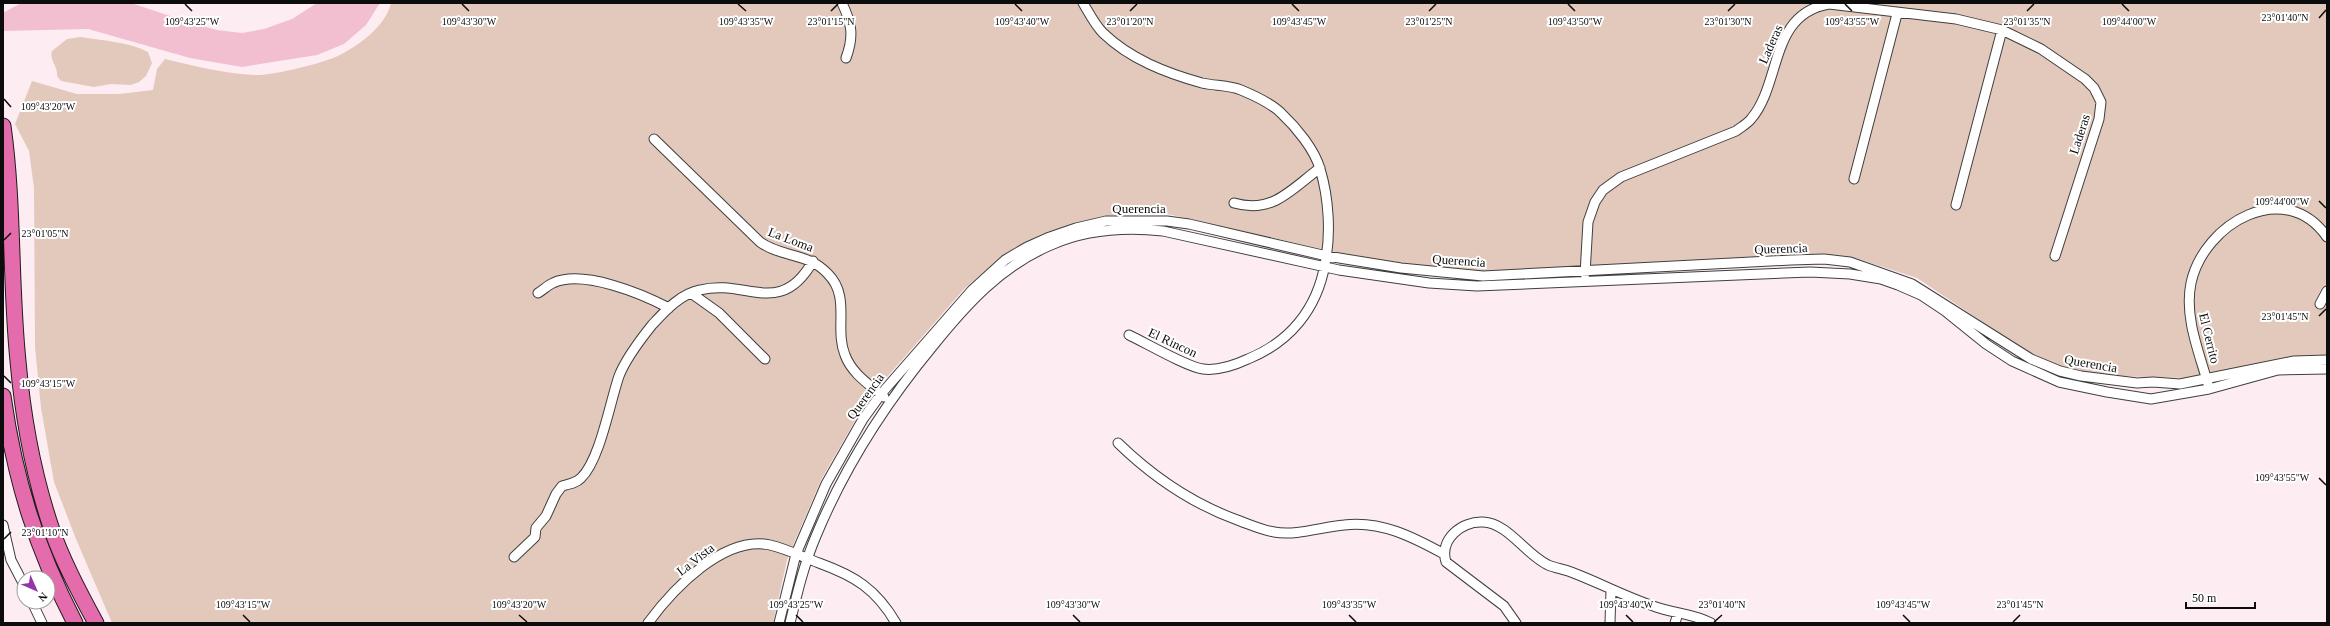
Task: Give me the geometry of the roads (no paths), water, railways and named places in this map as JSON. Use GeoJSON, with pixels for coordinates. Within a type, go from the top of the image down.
{"type":"FeatureCollection","features":[{"type":"Feature","properties":{"kind":"highway"},"geometry":{"type":"LineString","coordinates":[[3,126],[9,181],[18,361],[32,456],[53,533],[74,581],[96,623]]}},
{"type":"Feature","properties":{"kind":"highway"},"geometry":{"type":"LineString","coordinates":[[3,396],[10,440],[31,525],[50,573],[75,623]]}},
{"type":"Feature","properties":{"kind":"street"},"geometry":{"type":"LineString","coordinates":[[842,3],[850,25],[852,42],[846,58]]}},
{"type":"Feature","properties":{"kind":"street"},"geometry":{"type":"LineString","coordinates":[[1083,3],[1102,32],[1129,54],[1164,71],[1204,83],[1240,90],[1280,112],[1307,144],[1320,168],[1268,205],[1257,207],[1234,203]]}},
{"type":"Feature","properties":{"kind":"street","name":"Laderas"},"geometry":{"type":"LineString","coordinates":[[1585,283],[1588,222],[1595,202],[1603,190],[1621,177],[1736,131],[1750,120],[1760,104],[1784,41],[1795,21],[1804,12],[1829,4],[1897,14],[1956,19],[2002,30],[2041,49],[2074,70],[2094,88],[2101,102],[2099,119],[2055,256]]}},
{"type":"Feature","properties":{"kind":"street"},"geometry":{"type":"LineString","coordinates":[[1854,179],[1897,14]]}},
{"type":"Feature","properties":{"kind":"street"},"geometry":{"type":"LineString","coordinates":[[1956,205],[2002,30]]}},
{"type":"Feature","properties":{"kind":"street","name":"La Loma"},"geometry":{"type":"LineString","coordinates":[[654,139],[760,242],[775,250],[813,261],[830,275],[838,287],[842,302],[840,338],[845,355],[856,372],[890,402]]}},
{"type":"Feature","properties":{"kind":"street","name":"El Rincon"},"geometry":{"type":"LineString","coordinates":[[1129,335],[1203,370],[1234,365],[1262,354],[1281,340],[1300,323],[1314,300],[1325,267],[1327,256],[1328,223],[1320,168]]}},
{"type":"Feature","properties":{"kind":"street","name":"El Cerrito"},"geometry":{"type":"LineString","coordinates":[[2209,389],[2189,309],[2194,272],[2206,249],[2218,236],[2241,218],[2264,209],[2274,208],[2295,211],[2305,216],[2315,223],[2327,238]]}},
{"type":"Feature","properties":{"kind":"street","name":"Querencia"},"geometry":{"type":"LineString","coordinates":[[778,623],[796,554],[826,484],[838,460],[881,394],[972,290],[1005,260],[1047,238],[1076,228],[1106,221],[1167,221],[1189,224],[1327,256],[1455,274],[1483,276],[1585,269],[1824,259],[1850,262],[1911,287],[2020,352],[2060,371],[2081,376],[2137,384],[2153,382],[2180,384],[2294,361],[2327,360]]}},
{"type":"Feature","properties":{"kind":"street","name":"Querencia"},"geometry":{"type":"LineString","coordinates":[[790,623],[807,558],[830,503],[850,464],[890,402],[918,364],[979,294],[1012,267],[1051,244],[1078,236],[1119,228],[1163,231],[1325,267],[1429,283],[1477,286],[1585,283],[1810,272],[1850,274],[1881,279],[1911,287],[1945,311],[1986,344],[2012,361],[2059,382],[2151,399],[2209,389],[2278,370],[2327,369]]}},
{"type":"Feature","properties":{"kind":"street"},"geometry":{"type":"LineString","coordinates":[[514,557],[534,537],[536,528],[546,516],[556,494],[562,486],[573,484],[590,468],[620,375],[638,344],[669,308],[685,295],[700,289],[720,288],[768,293],[786,290],[805,274],[813,261]]}},
{"type":"Feature","properties":{"kind":"street"},"geometry":{"type":"LineString","coordinates":[[538,293],[554,282],[591,280],[648,297],[669,308]]}},
{"type":"Feature","properties":{"kind":"street"},"geometry":{"type":"LineString","coordinates":[[2320,304],[2327,291]]}},
{"type":"Feature","properties":{"kind":"street"},"geometry":{"type":"LineString","coordinates":[[691,293],[719,313],[765,359]]}},
{"type":"Feature","properties":{"kind":"street"},"geometry":{"type":"LineString","coordinates":[[850,464],[856,444],[881,406],[881,394]]}},
{"type":"Feature","properties":{"kind":"street"},"geometry":{"type":"LineString","coordinates":[[1118,443],[1156,477],[1191,500],[1262,529],[1275,533],[1345,524],[1367,525],[1385,528],[1411,537],[1444,554]]}},
{"type":"Feature","properties":{"kind":"street"},"geometry":{"type":"LineString","coordinates":[[807,558],[804,548],[822,504],[826,484]]}},
{"type":"Feature","properties":{"kind":"street"},"geometry":{"type":"LineString","coordinates":[[1516,623],[1504,606],[1446,562],[1444,554],[1447,542],[1460,527],[1472,522],[1484,522],[1501,528],[1532,555],[1548,565],[1640,602],[1711,623]]}},
{"type":"Feature","properties":{"kind":"street"},"geometry":{"type":"LineString","coordinates":[[3,525],[7,561],[16,574]]}},
{"type":"Feature","properties":{"kind":"street","name":"La Vista"},"geometry":{"type":"LineString","coordinates":[[648,623],[694,574],[718,555],[742,546],[756,544],[770,545],[845,572],[861,582],[876,595],[896,623]]}},
{"type":"Feature","properties":{"kind":"street"},"geometry":{"type":"LineString","coordinates":[[1610,623],[1611,590]]}},
{"type":"Feature","properties":{"kind":"street"},"geometry":{"type":"LineString","coordinates":[[36,610],[42,623]]}},
{"type":"Feature","properties":{"kind":"street"},"geometry":{"type":"LineString","coordinates":[[1675,623],[1678,613]]}}]}
